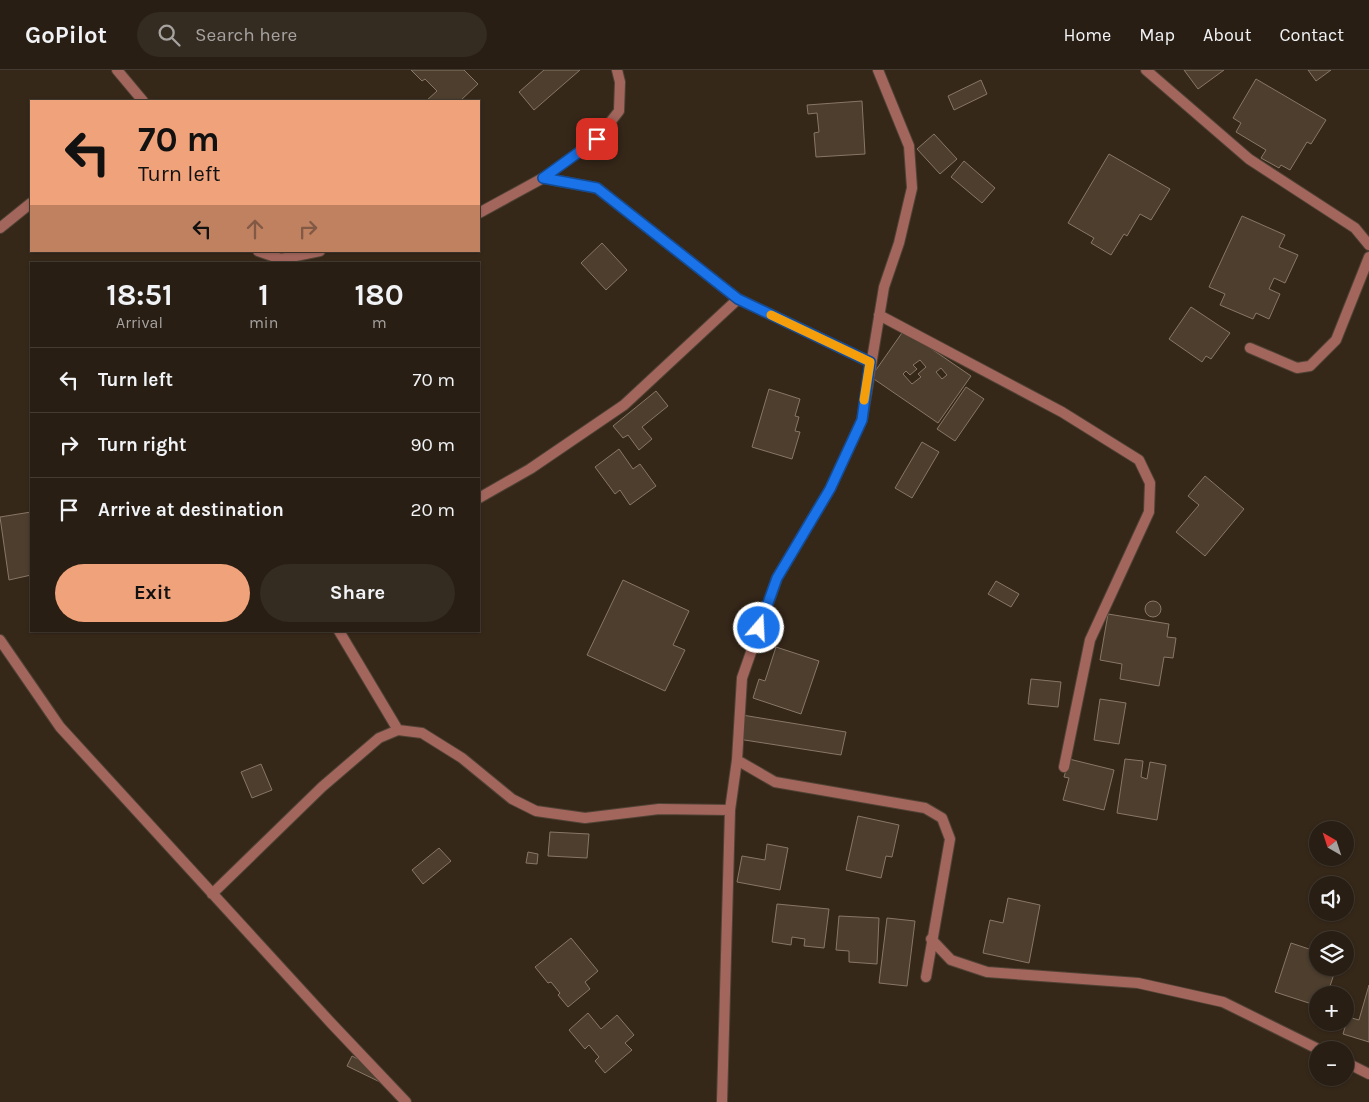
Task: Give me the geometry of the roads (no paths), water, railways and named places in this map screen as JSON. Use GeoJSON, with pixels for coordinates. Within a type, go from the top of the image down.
{"type":"FeatureCollection","features":[{"type":"Feature","properties":{"kind":"street"},"geometry":{"type":"LineString","coordinates":[[117,70],[142,100]]}},
{"type":"Feature","properties":{"kind":"street"},"geometry":{"type":"LineString","coordinates":[[480,212],[543,178],[597,139],[619,111],[620,82],[617,70]]}},
{"type":"Feature","properties":{"kind":"street"},"geometry":{"type":"LineString","coordinates":[[722,1102],[730,810],[737,760],[742,678],[777,578],[830,489],[862,420],[870,362],[884,287],[899,243],[912,188],[909,146],[878,70]]}},
{"type":"Feature","properties":{"kind":"street"},"geometry":{"type":"LineString","coordinates":[[1146,70],[1249,159],[1355,228],[1369,246]]}},
{"type":"Feature","properties":{"kind":"street"},"geometry":{"type":"LineString","coordinates":[[543,178],[597,188],[738,299],[870,362]]}},
{"type":"Feature","properties":{"kind":"street"},"geometry":{"type":"LineString","coordinates":[[0,228],[30,204]]}},
{"type":"Feature","properties":{"kind":"street"},"geometry":{"type":"LineString","coordinates":[[261,252],[280,259],[315,252]]}},
{"type":"Feature","properties":{"kind":"street"},"geometry":{"type":"LineString","coordinates":[[1250,348],[1297,368],[1310,366],[1336,340],[1369,257]]}},
{"type":"Feature","properties":{"kind":"street"},"geometry":{"type":"LineString","coordinates":[[480,497],[530,469],[624,404],[738,299]]}},
{"type":"Feature","properties":{"kind":"street"},"geometry":{"type":"LineString","coordinates":[[879,315],[1062,412],[1139,460],[1150,483],[1149,512],[1090,640],[1064,767]]}},
{"type":"Feature","properties":{"kind":"street"},"geometry":{"type":"LineString","coordinates":[[340,632],[398,730]]}},
{"type":"Feature","properties":{"kind":"street"},"geometry":{"type":"LineString","coordinates":[[0,640],[60,727],[212,894],[406,1102]]}},
{"type":"Feature","properties":{"kind":"street"},"geometry":{"type":"LineString","coordinates":[[212,894],[322,787],[379,738],[398,730],[422,733],[462,758],[512,799],[536,811],[585,818],[659,809],[730,810]]}},
{"type":"Feature","properties":{"kind":"street"},"geometry":{"type":"LineString","coordinates":[[737,760],[775,782],[925,808],[942,818],[950,839],[931,939],[926,977]]}},
{"type":"Feature","properties":{"kind":"street"},"geometry":{"type":"LineString","coordinates":[[931,939],[951,960],[987,972],[1138,983],[1223,1002],[1309,1045]]}},
{"type":"Feature","properties":{"kind":"street"},"geometry":{"type":"LineString","coordinates":[[1354,1066],[1369,1074]]}}]}
